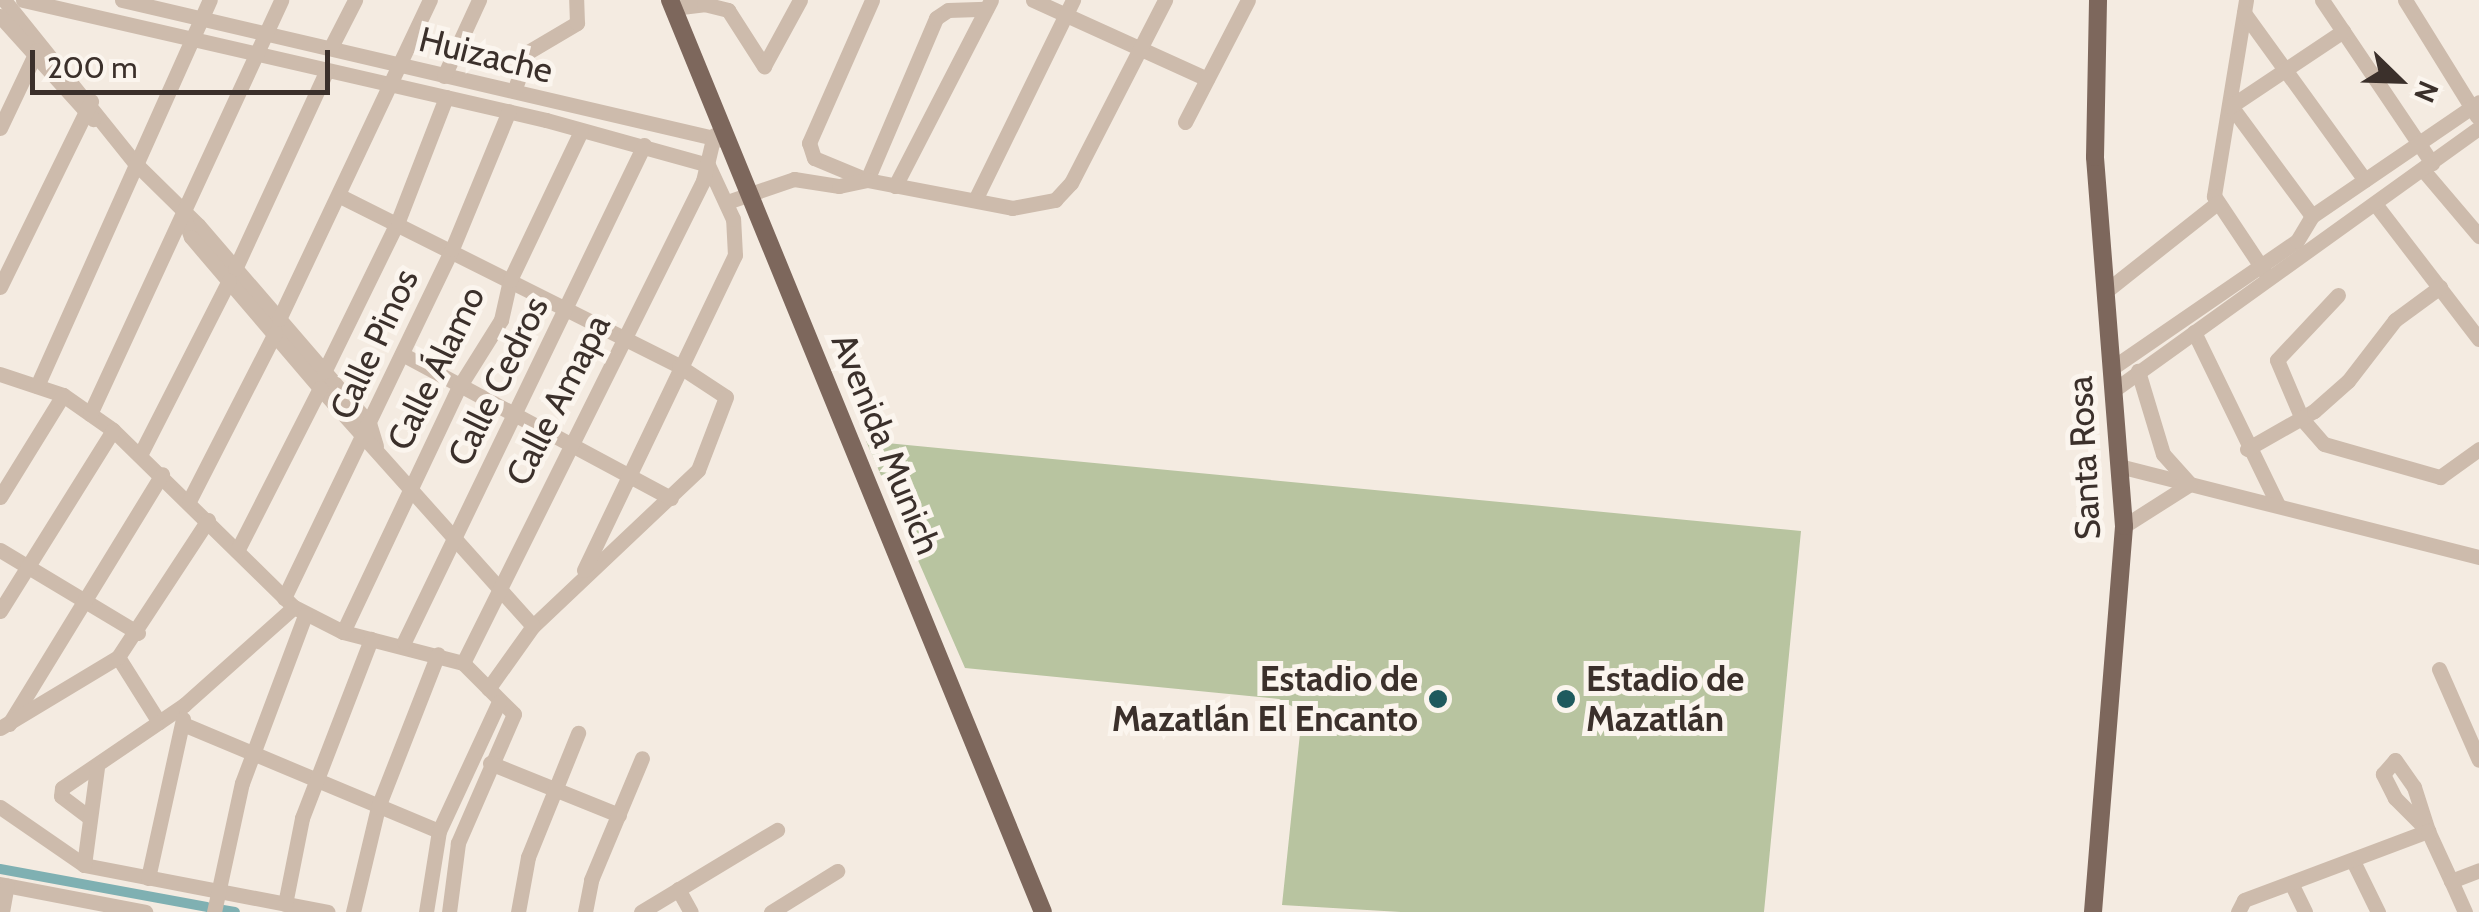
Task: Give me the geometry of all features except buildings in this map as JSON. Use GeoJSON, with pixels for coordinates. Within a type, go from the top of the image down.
{"type":"FeatureCollection","features":[{"type":"Feature","properties":{"kind":"main road","name":"Santa Rosa"},"geometry":{"type":"LineString","coordinates":[[2093,912],[2124,526],[2123,467],[2095,157],[2098,0]]}},
{"type":"Feature","properties":{"kind":"main road","name":"Avenida Munich"},"geometry":{"type":"LineString","coordinates":[[671,4],[720,138],[748,192],[1043,912]]}},
{"type":"Feature","properties":{"kind":"street"},"geometry":{"type":"LineString","coordinates":[[4,0],[38,49],[184,218],[191,236],[277,326],[533,626]]}},
{"type":"Feature","properties":{"kind":"street","name":"Huizache"},"geometry":{"type":"LineString","coordinates":[[23,0],[63,5],[127,24],[509,111],[708,165]]}},
{"type":"Feature","properties":{"kind":"street"},"geometry":{"type":"LineString","coordinates":[[36,386],[210,0]]}},
{"type":"Feature","properties":{"kind":"street"},"geometry":{"type":"LineString","coordinates":[[90,414],[184,218],[281,0]]}},
{"type":"Feature","properties":{"kind":"street"},"geometry":{"type":"LineString","coordinates":[[331,48],[355,0]]}},
{"type":"Feature","properties":{"kind":"street"},"geometry":{"type":"LineString","coordinates":[[190,501],[340,196],[430,0]]}},
{"type":"Feature","properties":{"kind":"street"},"geometry":{"type":"LineString","coordinates":[[444,76],[479,0]]}},
{"type":"Feature","properties":{"kind":"street"},"geometry":{"type":"LineString","coordinates":[[514,91],[528,52],[577,23],[576,0]]}},
{"type":"Feature","properties":{"kind":"street"},"geometry":{"type":"LineString","coordinates":[[671,4],[730,5],[754,58],[766,64],[800,0]]}},
{"type":"Feature","properties":{"kind":"street"},"geometry":{"type":"LineString","coordinates":[[794,179],[812,154],[872,0]]}},
{"type":"Feature","properties":{"kind":"street"},"geometry":{"type":"LineString","coordinates":[[1033,0],[1207,80]]}},
{"type":"Feature","properties":{"kind":"street"},"geometry":{"type":"LineString","coordinates":[[975,200],[1073,0]]}},
{"type":"Feature","properties":{"kind":"street"},"geometry":{"type":"LineString","coordinates":[[812,154],[867,180],[975,200],[1031,208],[1065,194],[1164,0]]}},
{"type":"Feature","properties":{"kind":"street"},"geometry":{"type":"LineString","coordinates":[[1185,122],[1248,0]]}},
{"type":"Feature","properties":{"kind":"street"},"geometry":{"type":"LineString","coordinates":[[2322,0],[2418,144],[2428,166],[2479,236]]}},
{"type":"Feature","properties":{"kind":"street"},"geometry":{"type":"LineString","coordinates":[[2114,390],[2194,332],[2265,272],[2297,241],[2312,216],[2476,110],[2405,0]]}},
{"type":"Feature","properties":{"kind":"street"},"geometry":{"type":"LineString","coordinates":[[127,24],[132,1]]}},
{"type":"Feature","properties":{"kind":"street","name":"Huizache"},"geometry":{"type":"LineString","coordinates":[[132,1],[514,91],[602,116],[720,138]]}},
{"type":"Feature","properties":{"kind":"street"},"geometry":{"type":"LineString","coordinates":[[867,180],[936,18],[948,10],[988,5]]}},
{"type":"Feature","properties":{"kind":"street"},"geometry":{"type":"LineString","coordinates":[[894,186],[988,5]]}},
{"type":"Feature","properties":{"kind":"street"},"geometry":{"type":"LineString","coordinates":[[2245,7],[2285,70],[2365,180]]}},
{"type":"Feature","properties":{"kind":"street"},"geometry":{"type":"LineString","coordinates":[[2245,7],[2231,106],[2214,183],[2218,203],[2265,272]]}},
{"type":"Feature","properties":{"kind":"street"},"geometry":{"type":"LineString","coordinates":[[0,16],[38,49]]}},
{"type":"Feature","properties":{"kind":"street"},"geometry":{"type":"LineString","coordinates":[[2231,106],[2343,31]]}},
{"type":"Feature","properties":{"kind":"street"},"geometry":{"type":"LineString","coordinates":[[0,128],[38,49]]}},
{"type":"Feature","properties":{"kind":"street"},"geometry":{"type":"LineString","coordinates":[[140,455],[232,275],[327,70]]}},
{"type":"Feature","properties":{"kind":"street"},"geometry":{"type":"LineString","coordinates":[[236,551],[398,221],[446,96]]}},
{"type":"Feature","properties":{"kind":"street"},"geometry":{"type":"LineString","coordinates":[[2231,106],[2312,216]]}},
{"type":"Feature","properties":{"kind":"street","name":"Calle Pinos"},"geometry":{"type":"LineString","coordinates":[[214,912],[252,754],[294,606],[509,111]]}},
{"type":"Feature","properties":{"kind":"street"},"geometry":{"type":"LineString","coordinates":[[0,285],[92,113]]}},
{"type":"Feature","properties":{"kind":"street","name":"Calle Álamo"},"geometry":{"type":"LineString","coordinates":[[343,632],[459,387],[501,320],[510,280],[588,132],[602,116]]}},
{"type":"Feature","properties":{"kind":"street"},"geometry":{"type":"LineString","coordinates":[[2112,368],[2376,204],[2479,128]]}},
{"type":"Feature","properties":{"kind":"street"},"geometry":{"type":"LineString","coordinates":[[662,150],[668,129]]}},
{"type":"Feature","properties":{"kind":"street","name":"Calle Amapa"},"geometry":{"type":"LineString","coordinates":[[463,663],[720,138]]}},
{"type":"Feature","properties":{"kind":"street","name":"Calle Cedros"},"geometry":{"type":"LineString","coordinates":[[404,642],[644,145]]}},
{"type":"Feature","properties":{"kind":"street"},"geometry":{"type":"LineString","coordinates":[[581,576],[678,366],[735,256],[738,242],[727,202],[708,165]]}},
{"type":"Feature","properties":{"kind":"street"},"geometry":{"type":"LineString","coordinates":[[727,202],[794,179],[838,186],[867,180]]}},
{"type":"Feature","properties":{"kind":"street"},"geometry":{"type":"LineString","coordinates":[[340,196],[398,221],[678,366],[726,397],[709,450],[671,498],[581,576],[533,626],[494,696],[439,831],[426,912]]}},
{"type":"Feature","properties":{"kind":"street"},"geometry":{"type":"LineString","coordinates":[[2106,290],[2218,203]]}},
{"type":"Feature","properties":{"kind":"street"},"geometry":{"type":"LineString","coordinates":[[2376,204],[2479,339]]}},
{"type":"Feature","properties":{"kind":"street"},"geometry":{"type":"LineString","coordinates":[[2247,449],[2302,419],[2348,381],[2395,320],[2440,287]]}},
{"type":"Feature","properties":{"kind":"street"},"geometry":{"type":"LineString","coordinates":[[2338,295],[2277,360],[2302,419],[2331,449],[2440,477],[2479,448]]}},
{"type":"Feature","properties":{"kind":"street"},"geometry":{"type":"LineString","coordinates":[[2194,332],[2247,449],[2278,505]]}},
{"type":"Feature","properties":{"kind":"street"},"geometry":{"type":"LineString","coordinates":[[402,354],[567,448],[671,498]]}},
{"type":"Feature","properties":{"kind":"street"},"geometry":{"type":"LineString","coordinates":[[2138,371],[2163,454],[2190,484]]}},
{"type":"Feature","properties":{"kind":"street"},"geometry":{"type":"LineString","coordinates":[[0,374],[63,395],[112,430],[190,501],[294,606],[343,632],[404,642],[463,663],[514,714],[458,843],[448,912]]}},
{"type":"Feature","properties":{"kind":"street"},"geometry":{"type":"LineString","coordinates":[[0,496],[63,395]]}},
{"type":"Feature","properties":{"kind":"street"},"geometry":{"type":"LineString","coordinates":[[0,611],[112,430]]}},
{"type":"Feature","properties":{"kind":"street"},"geometry":{"type":"LineString","coordinates":[[2235,495],[2256,465]]}},
{"type":"Feature","properties":{"kind":"street"},"geometry":{"type":"LineString","coordinates":[[2123,467],[2476,551]]}},
{"type":"Feature","properties":{"kind":"street"},"geometry":{"type":"LineString","coordinates":[[4,720],[162,474]]}},
{"type":"Feature","properties":{"kind":"street"},"geometry":{"type":"LineString","coordinates":[[2124,526],[2190,484]]}},
{"type":"Feature","properties":{"kind":"street"},"geometry":{"type":"LineString","coordinates":[[4,720],[118,658],[138,633],[208,520]]}},
{"type":"Feature","properties":{"kind":"street"},"geometry":{"type":"LineString","coordinates":[[0,550],[138,633]]}},
{"type":"Feature","properties":{"kind":"street"},"geometry":{"type":"LineString","coordinates":[[90,818],[60,790],[184,705],[294,606]]}},
{"type":"Feature","properties":{"kind":"street"},"geometry":{"type":"LineString","coordinates":[[285,904],[316,781],[371,639]]}},
{"type":"Feature","properties":{"kind":"street"},"geometry":{"type":"LineString","coordinates":[[353,912],[378,807],[438,654]]}},
{"type":"Feature","properties":{"kind":"street"},"geometry":{"type":"LineString","coordinates":[[118,658],[158,722]]}},
{"type":"Feature","properties":{"kind":"street"},"geometry":{"type":"LineString","coordinates":[[2439,670],[2479,760]]}},
{"type":"Feature","properties":{"kind":"street"},"geometry":{"type":"LineString","coordinates":[[148,878],[184,705]]}},
{"type":"Feature","properties":{"kind":"street"},"geometry":{"type":"LineString","coordinates":[[183,724],[439,831]]}},
{"type":"Feature","properties":{"kind":"street"},"geometry":{"type":"LineString","coordinates":[[518,912],[524,870],[578,733]]}},
{"type":"Feature","properties":{"kind":"street"},"geometry":{"type":"LineString","coordinates":[[585,912],[642,758]]}},
{"type":"Feature","properties":{"kind":"street"},"geometry":{"type":"LineString","coordinates":[[490,764],[619,815]]}},
{"type":"Feature","properties":{"kind":"street"},"geometry":{"type":"LineString","coordinates":[[84,865],[97,767]]}},
{"type":"Feature","properties":{"kind":"street"},"geometry":{"type":"LineString","coordinates":[[0,807],[84,865],[217,894],[328,912]]}},
{"type":"Feature","properties":{"kind":"street"},"geometry":{"type":"LineString","coordinates":[[641,912],[777,830]]}},
{"type":"Feature","properties":{"kind":"street"},"geometry":{"type":"LineString","coordinates":[[2238,912],[2244,900],[2428,831],[2465,912]]}},
{"type":"Feature","properties":{"kind":"street"},"geometry":{"type":"LineString","coordinates":[[2353,861],[2378,912]]}},
{"type":"Feature","properties":{"kind":"street"},"geometry":{"type":"LineString","coordinates":[[2452,882],[2479,870]]}},
{"type":"Feature","properties":{"kind":"street"},"geometry":{"type":"LineString","coordinates":[[771,912],[837,871]]}},
{"type":"Feature","properties":{"kind":"street"},"geometry":{"type":"LineString","coordinates":[[2,912],[4,884],[74,904],[142,912]]}},
{"type":"Feature","properties":{"kind":"street"},"geometry":{"type":"LineString","coordinates":[[2291,884],[2305,912]]}},
{"type":"Feature","properties":{"kind":"street"},"geometry":{"type":"LineString","coordinates":[[678,889],[692,912]]}},
{"type":"Feature","properties":{"kind":"green space"},"geometry":{"type":"Polygon","coordinates":[[[866,441],[1801,531],[1764,912],[1401,912],[1282,905],[1301,724],[1295,708],[1279,699],[965,668],[866,441]]]}},
{"type":"Feature","properties":{"kind":"waterway"},"geometry":{"type":"LineString","coordinates":[[0,869],[207,907]]}},
{"type":"Feature","properties":{"kind":"waterway"},"geometry":{"type":"LineString","coordinates":[[223,910],[235,912]]}},
{"type":"Feature","properties":{"kind":"place","name":"Estadio de Mazatlán El Encanto"},"geometry":{"type":"Point","coordinates":[1438,699]}},
{"type":"Feature","properties":{"kind":"place","name":"Estadio de Mazatlán"},"geometry":{"type":"Point","coordinates":[1566,699]}}]}
